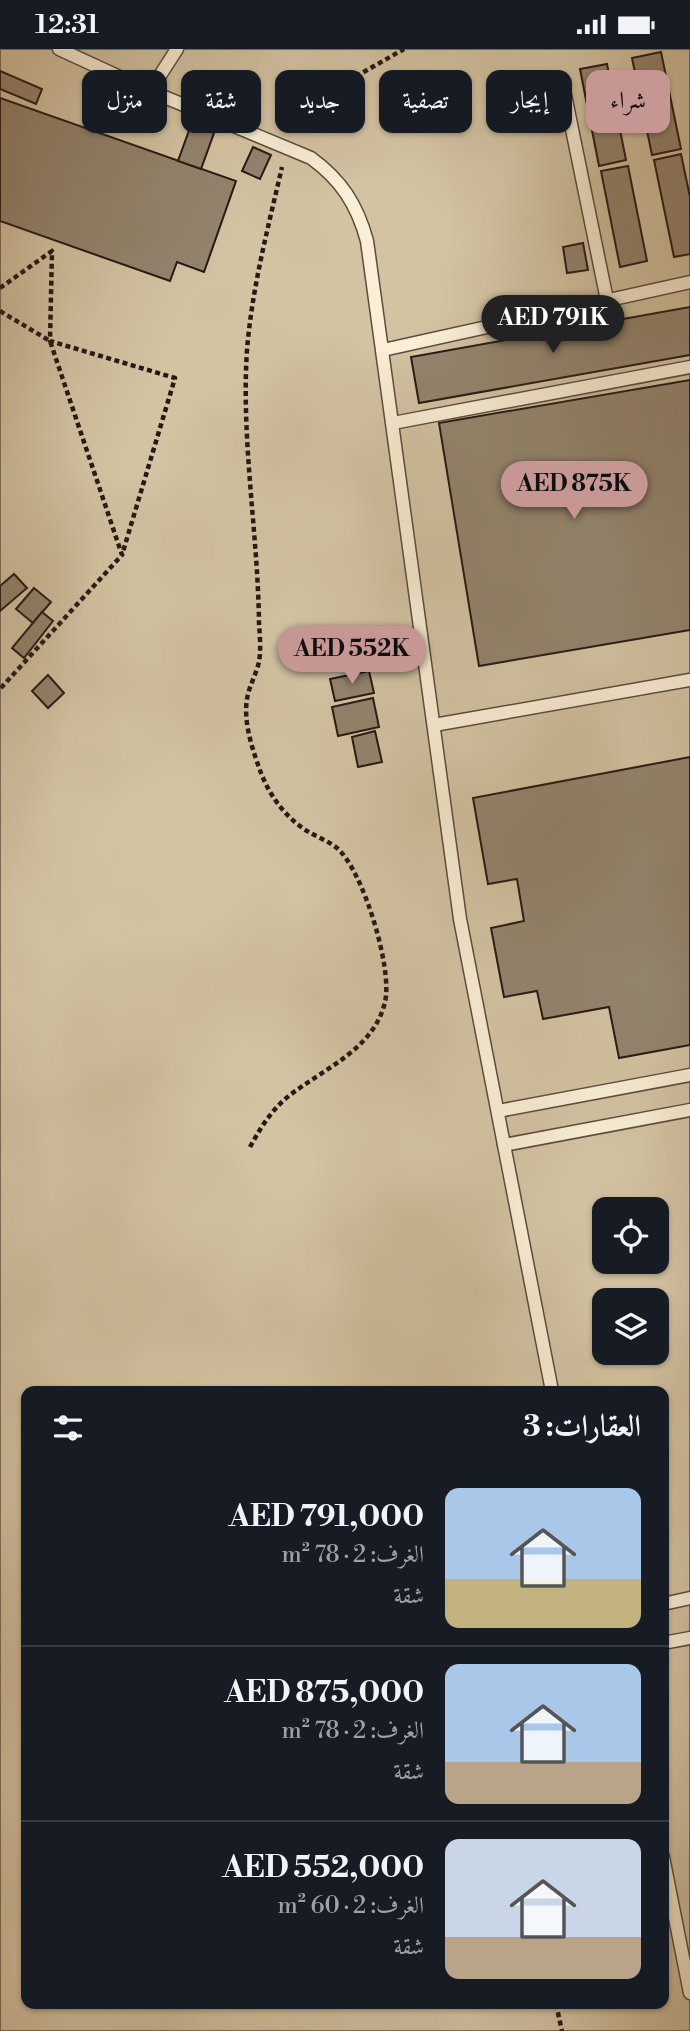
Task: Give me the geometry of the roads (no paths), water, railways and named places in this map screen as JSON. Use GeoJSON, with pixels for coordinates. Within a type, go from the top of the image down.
{"type":"FeatureCollection","features":[{"type":"Feature","properties":{"kind":"lane"},"geometry":{"type":"LineString","coordinates":[[59,49],[104,70]]}},
{"type":"Feature","properties":{"kind":"lane"},"geometry":{"type":"LineString","coordinates":[[163,70],[177,49]]}},
{"type":"Feature","properties":{"kind":"lane"},"geometry":{"type":"LineString","coordinates":[[167,98],[311,157],[331,173],[348,193],[360,216],[368,241],[460,919],[551,1386]]}},
{"type":"Feature","properties":{"kind":"lane"},"geometry":{"type":"LineString","coordinates":[[572,129],[607,300]]}},
{"type":"Feature","properties":{"kind":"lane"},"geometry":{"type":"LineString","coordinates":[[383,350],[690,282]]}},
{"type":"Feature","properties":{"kind":"lane"},"geometry":{"type":"LineString","coordinates":[[393,423],[690,367]]}},
{"type":"Feature","properties":{"kind":"lane"},"geometry":{"type":"LineString","coordinates":[[434,725],[690,680]]}},
{"type":"Feature","properties":{"kind":"lane"},"geometry":{"type":"LineString","coordinates":[[498,1111],[690,1075]]}},
{"type":"Feature","properties":{"kind":"lane"},"geometry":{"type":"LineString","coordinates":[[504,1145],[690,1110]]}},
{"type":"Feature","properties":{"kind":"lane"},"geometry":{"type":"LineString","coordinates":[[669,1603],[690,1598]]}},
{"type":"Feature","properties":{"kind":"lane"},"geometry":{"type":"LineString","coordinates":[[669,1642],[690,1638]]}},
{"type":"Feature","properties":{"kind":"lane"},"geometry":{"type":"LineString","coordinates":[[669,1887],[690,1993]]}}]}
